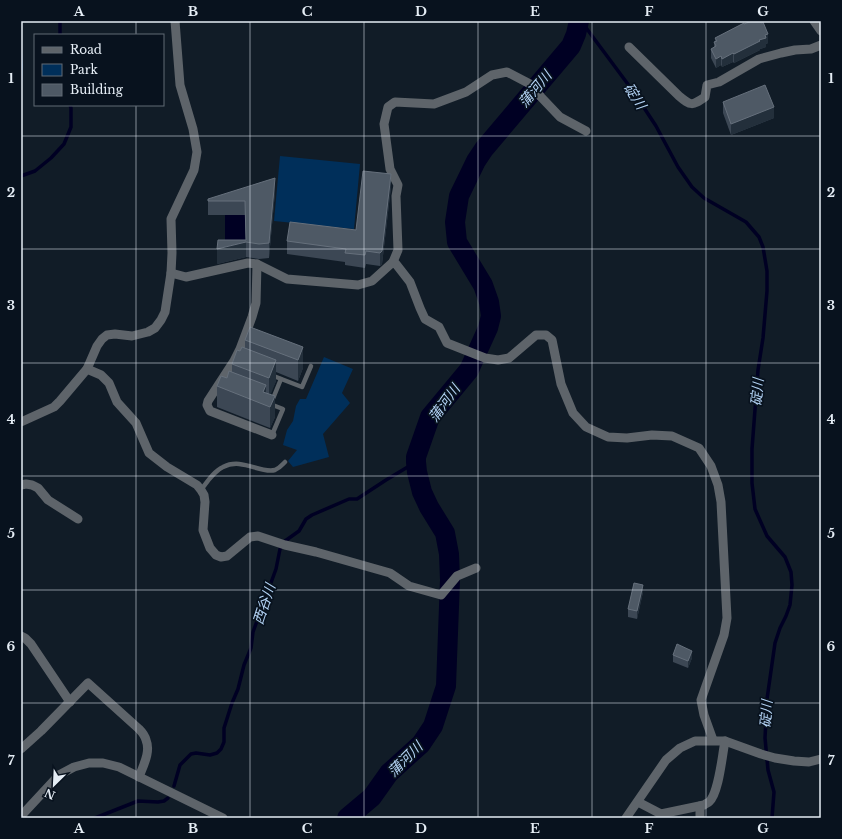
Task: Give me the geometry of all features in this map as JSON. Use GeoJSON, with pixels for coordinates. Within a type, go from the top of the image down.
{"type":"FeatureCollection","features":[{"type":"Feature","properties":{"kind":"street"},"geometry":{"type":"LineString","coordinates":[[23,418],[54,407],[87,369],[97,346],[107,335],[115,334],[132,336],[148,332],[155,328],[165,312],[171,273],[172,253],[170,219],[194,170],[197,152],[193,129],[180,85],[175,21]]}},
{"type":"Feature","properties":{"kind":"street"},"geometry":{"type":"LineString","coordinates":[[814,21],[821,31]]}},
{"type":"Feature","properties":{"kind":"street"},"geometry":{"type":"LineString","coordinates":[[629,47],[679,96],[691,104],[705,98],[708,85],[719,82],[759,59],[795,50],[811,49],[821,45]]}},
{"type":"Feature","properties":{"kind":"street"},"geometry":{"type":"LineString","coordinates":[[171,273],[186,277],[248,263],[257,264],[287,279],[358,286],[372,281],[393,262],[398,250],[396,196],[398,185],[390,169],[384,124],[388,107],[395,102],[434,104],[466,92],[492,75],[507,72],[530,84],[560,117],[586,131]]}},
{"type":"Feature","properties":{"kind":"street"},"geometry":{"type":"LineString","coordinates":[[393,262],[410,282],[426,319],[439,327],[447,343],[485,358],[498,360],[509,358],[536,335],[546,335],[552,340],[561,384],[573,413],[586,427],[608,437],[627,438],[652,435],[672,436],[699,448],[712,466],[718,485],[721,502],[727,618],[724,635],[701,700],[704,715],[713,740]]}},
{"type":"Feature","properties":{"kind":"street"},"geometry":{"type":"LineString","coordinates":[[257,264],[256,303],[240,349],[238,362],[222,385],[208,401],[207,405],[210,411],[272,435]]}},
{"type":"Feature","properties":{"kind":"street"},"geometry":{"type":"LineString","coordinates":[[87,369],[101,375],[109,383],[117,402],[136,423],[149,453],[201,490],[204,495],[205,502],[203,530],[210,548],[216,555],[221,557],[227,556],[250,537],[258,536],[283,545],[316,552],[390,573],[409,586],[440,595],[457,576],[476,568]]}},
{"type":"Feature","properties":{"kind":"street"},"geometry":{"type":"LineString","coordinates":[[21,485],[32,485],[38,488],[48,500],[78,519]]}},
{"type":"Feature","properties":{"kind":"street"},"geometry":{"type":"LineString","coordinates":[[21,636],[31,644],[70,702]]}},
{"type":"Feature","properties":{"kind":"street"},"geometry":{"type":"LineString","coordinates":[[21,749],[41,731],[88,683],[139,729],[146,738],[148,746],[139,777]]}},
{"type":"Feature","properties":{"kind":"street"},"geometry":{"type":"LineString","coordinates":[[626,818],[666,760],[680,748],[695,741],[725,741],[774,758],[794,761],[809,762],[821,759]]}},
{"type":"Feature","properties":{"kind":"street"},"geometry":{"type":"LineString","coordinates":[[638,802],[660,816],[704,805],[709,802],[718,784],[725,741]]}},
{"type":"Feature","properties":{"kind":"street"},"geometry":{"type":"LineString","coordinates":[[21,816],[59,775],[74,767],[89,763],[102,763],[119,767],[217,817]]}},
{"type":"Feature","properties":{"kind":"street"},"geometry":{"type":"LineString","coordinates":[[700,806],[700,818]]}},
{"type":"Feature","properties":{"kind":"lane"},"geometry":{"type":"LineString","coordinates":[[268,374],[302,387],[311,366]]}},
{"type":"Feature","properties":{"kind":"lane"},"geometry":{"type":"LineString","coordinates":[[271,404],[281,379]]}},
{"type":"Feature","properties":{"kind":"lane"},"geometry":{"type":"LineString","coordinates":[[265,402],[283,409],[272,435]]}},
{"type":"Feature","properties":{"kind":"lane"},"geometry":{"type":"LineString","coordinates":[[201,490],[216,471],[222,467],[242,464],[267,470],[274,470],[285,462]]}},
{"type":"Feature","properties":{"kind":"green space"},"geometry":{"type":"Polygon","coordinates":[[[21,40],[23,66],[21,103],[21,40]]]}},
{"type":"Feature","properties":{"kind":"green space"},"geometry":{"type":"Polygon","coordinates":[[[280,156],[360,164],[354,229],[274,221],[280,156]]]}},
{"type":"Feature","properties":{"kind":"green space"},"geometry":{"type":"Polygon","coordinates":[[[324,357],[353,369],[342,393],[350,403],[323,434],[329,457],[293,467],[288,461],[297,450],[283,445],[287,430],[293,421],[296,406],[300,399],[306,399],[324,357]]]}},
{"type":"Feature","properties":{"kind":"shaded area"},"geometry":{"type":"Polygon","coordinates":[[[225,215],[245,215],[246,255],[225,255],[225,215]]]}},
{"type":"Feature","properties":{"kind":"building"},"geometry":{"type":"Polygon","coordinates":[[[752,21],[763,22],[768,34],[765,35],[766,38],[759,40],[760,41],[734,54],[733,53],[722,59],[721,56],[716,59],[711,49],[716,46],[714,42],[717,41],[715,38],[744,23],[752,21]]]}},
{"type":"Feature","properties":{"kind":"building"},"geometry":{"type":"Polygon","coordinates":[[[765,85],[774,107],[731,124],[723,102],[765,85]]]}},
{"type":"Feature","properties":{"kind":"building"},"geometry":{"type":"Polygon","coordinates":[[[363,171],[391,174],[382,251],[380,253],[366,251],[365,255],[345,253],[346,249],[287,241],[290,222],[356,230],[363,171]]]}},
{"type":"Feature","properties":{"kind":"building"},"geometry":{"type":"Polygon","coordinates":[[[275,178],[269,243],[259,244],[246,242],[217,249],[218,240],[246,240],[245,201],[208,201],[208,199],[275,178]]]}},
{"type":"Feature","properties":{"kind":"building"},"geometry":{"type":"Polygon","coordinates":[[[250,327],[303,347],[298,360],[245,340],[250,327]]]}},
{"type":"Feature","properties":{"kind":"building"},"geometry":{"type":"Polygon","coordinates":[[[242,347],[276,360],[269,378],[232,364],[237,350],[240,351],[242,347]]]}},
{"type":"Feature","properties":{"kind":"building"},"geometry":{"type":"Polygon","coordinates":[[[229,371],[266,385],[263,392],[275,396],[270,407],[217,386],[221,376],[227,378],[229,371]]]}},
{"type":"Feature","properties":{"kind":"building"},"geometry":{"type":"Polygon","coordinates":[[[634,583],[643,585],[637,611],[628,609],[634,583]]]}},
{"type":"Feature","properties":{"kind":"building"},"geometry":{"type":"Polygon","coordinates":[[[677,644],[692,651],[688,661],[673,655],[677,644]]]}},
{"type":"Feature","properties":{"kind":"waterway"},"geometry":{"type":"LineString","coordinates":[[60,21],[60,34]]}},
{"type":"Feature","properties":{"kind":"waterway","name":"蒲河川"},"geometry":{"type":"LineString","coordinates":[[347,818],[372,797],[389,773],[421,744],[433,726],[446,686],[450,580],[449,554],[445,533],[429,507],[422,492],[417,472],[416,457],[430,417],[469,370],[488,328],[491,316],[489,302],[483,285],[457,242],[455,222],[459,196],[476,161],[484,149],[571,46],[579,21]]}},
{"type":"Feature","properties":{"kind":"waterway","name":"碇川"},"geometry":{"type":"LineString","coordinates":[[581,21],[633,91],[656,126],[678,167],[692,187],[704,198],[746,222],[759,237],[763,247],[767,271],[767,291],[763,338],[758,370],[752,449],[752,483],[755,509],[767,536],[785,557],[791,572],[792,585],[790,605],[775,643],[767,699],[765,738],[768,770],[774,792],[772,818]]}},
{"type":"Feature","properties":{"kind":"waterway"},"geometry":{"type":"LineString","coordinates":[[21,176],[35,171],[51,158],[64,144],[71,127],[70,106]]}},
{"type":"Feature","properties":{"kind":"waterway","name":"西谷川"},"geometry":{"type":"LineString","coordinates":[[174,786],[180,765],[191,754],[196,753],[210,755],[217,753],[221,749],[224,742],[224,728],[251,648],[253,632],[276,569],[280,549],[285,541],[299,531],[306,519],[312,515],[349,499],[357,499],[416,462]]}},
{"type":"Feature","properties":{"kind":"waterway","name":"西谷川"},"geometry":{"type":"LineString","coordinates":[[95,818],[138,801],[158,802],[164,801],[168,798]]}}]}
